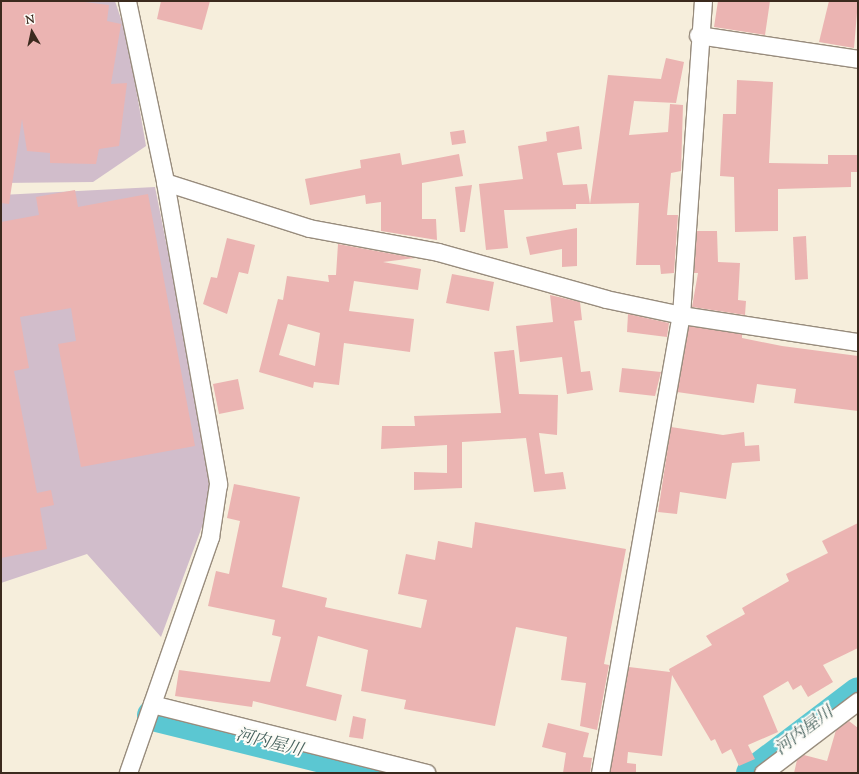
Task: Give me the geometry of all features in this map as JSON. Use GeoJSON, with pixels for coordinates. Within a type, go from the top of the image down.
{"type":"FeatureCollection","features":[{"type":"Feature","properties":{"kind":"street"},"geometry":{"type":"LineString","coordinates":[[127,1],[166,182],[218,484],[210,537],[128,773]]}},
{"type":"Feature","properties":{"kind":"street"},"geometry":{"type":"LineString","coordinates":[[600,773],[681,315],[698,35],[703,1]]}},
{"type":"Feature","properties":{"kind":"street"},"geometry":{"type":"LineString","coordinates":[[698,35],[858,59]]}},
{"type":"Feature","properties":{"kind":"street"},"geometry":{"type":"LineString","coordinates":[[166,182],[309,228],[438,252],[606,299],[681,315],[858,342]]}},
{"type":"Feature","properties":{"kind":"street"},"geometry":{"type":"LineString","coordinates":[[763,773],[858,701]]}},
{"type":"Feature","properties":{"kind":"street"},"geometry":{"type":"LineString","coordinates":[[152,704],[426,773]]}},
{"type":"Feature","properties":{"kind":"shaded area"},"geometry":{"type":"Polygon","coordinates":[[[1,1],[115,1],[127,37],[146,146],[93,182],[1,183],[1,1]]]}},
{"type":"Feature","properties":{"kind":"shaded area"},"geometry":{"type":"Polygon","coordinates":[[[155,187],[211,466],[209,508],[161,637],[87,554],[1,583],[1,195],[155,187]]]}},
{"type":"Feature","properties":{"kind":"building"},"geometry":{"type":"Polygon","coordinates":[[[1,1],[76,1],[109,5],[107,21],[121,24],[111,84],[127,83],[119,146],[99,149],[96,164],[50,163],[50,153],[27,151],[22,119],[9,204],[1,203],[1,1]]]}},
{"type":"Feature","properties":{"kind":"building"},"geometry":{"type":"Polygon","coordinates":[[[161,1],[210,1],[202,30],[157,19],[161,1]]]}},
{"type":"Feature","properties":{"kind":"building"},"geometry":{"type":"Polygon","coordinates":[[[718,1],[770,1],[765,35],[714,27],[718,1]]]}},
{"type":"Feature","properties":{"kind":"building"},"geometry":{"type":"Polygon","coordinates":[[[829,1],[858,1],[854,48],[819,42],[829,1]]]}},
{"type":"Feature","properties":{"kind":"building"},"geometry":{"type":"Polygon","coordinates":[[[666,58],[684,62],[676,103],[634,101],[629,135],[668,132],[670,104],[683,105],[681,171],[671,173],[667,215],[678,215],[674,273],[661,274],[660,265],[636,265],[639,203],[590,204],[608,75],[661,79],[666,58]]]}},
{"type":"Feature","properties":{"kind":"building"},"geometry":{"type":"Polygon","coordinates":[[[737,80],[773,82],[769,163],[828,164],[828,155],[858,155],[858,172],[851,172],[851,187],[778,189],[778,231],[735,232],[734,177],[720,176],[723,114],[736,114],[737,80]]]}},
{"type":"Feature","properties":{"kind":"building"},"geometry":{"type":"Polygon","coordinates":[[[579,126],[582,149],[557,153],[563,185],[587,184],[590,204],[576,204],[576,209],[504,210],[508,248],[486,250],[479,184],[523,179],[518,146],[547,141],[546,132],[579,126]]]}},
{"type":"Feature","properties":{"kind":"building"},"geometry":{"type":"Polygon","coordinates":[[[464,130],[466,143],[452,145],[450,132],[464,130]]]}},
{"type":"Feature","properties":{"kind":"building"},"geometry":{"type":"Polygon","coordinates":[[[400,153],[402,165],[459,154],[463,176],[422,183],[422,219],[436,219],[437,240],[381,231],[381,202],[366,204],[365,195],[310,205],[305,179],[361,168],[360,160],[400,153]]]}},
{"type":"Feature","properties":{"kind":"building"},"geometry":{"type":"Polygon","coordinates":[[[472,185],[465,232],[460,232],[455,187],[472,185]]]}},
{"type":"Feature","properties":{"kind":"building"},"geometry":{"type":"Polygon","coordinates":[[[75,190],[78,207],[148,194],[195,446],[81,467],[58,344],[76,341],[71,308],[20,317],[29,368],[14,371],[37,493],[51,490],[54,505],[40,508],[47,549],[1,558],[1,222],[39,215],[36,197],[75,190]]]}},
{"type":"Feature","properties":{"kind":"building"},"geometry":{"type":"Polygon","coordinates":[[[577,228],[577,266],[562,267],[562,249],[530,255],[526,237],[577,228]]]}},
{"type":"Feature","properties":{"kind":"building"},"geometry":{"type":"Polygon","coordinates":[[[697,231],[717,231],[718,262],[740,263],[738,300],[746,301],[745,315],[692,307],[698,273],[694,273],[697,231]]]}},
{"type":"Feature","properties":{"kind":"building"},"geometry":{"type":"Polygon","coordinates":[[[806,236],[808,279],[795,280],[793,237],[806,236]]]}},
{"type":"Feature","properties":{"kind":"building"},"geometry":{"type":"Polygon","coordinates":[[[227,238],[255,245],[248,274],[239,272],[227,314],[203,304],[211,277],[217,278],[227,238]]]}},
{"type":"Feature","properties":{"kind":"building"},"geometry":{"type":"Polygon","coordinates":[[[338,244],[415,258],[383,262],[421,269],[418,290],[354,281],[349,311],[414,319],[410,352],[344,343],[339,385],[314,382],[313,388],[259,372],[278,299],[283,300],[287,276],[329,282],[328,275],[336,275],[338,244]],[[288,324],[279,355],[315,366],[320,333],[288,324]]]}},
{"type":"Feature","properties":{"kind":"building"},"geometry":{"type":"Polygon","coordinates":[[[452,274],[494,282],[489,311],[446,303],[452,274]]]}},
{"type":"Feature","properties":{"kind":"building"},"geometry":{"type":"Polygon","coordinates":[[[550,295],[580,302],[582,320],[574,321],[581,372],[590,371],[593,390],[567,394],[562,357],[520,362],[516,326],[553,322],[550,295]]]}},
{"type":"Feature","properties":{"kind":"building"},"geometry":{"type":"Polygon","coordinates":[[[628,314],[669,323],[667,337],[627,332],[628,314]]]}},
{"type":"Feature","properties":{"kind":"building"},"geometry":{"type":"Polygon","coordinates":[[[689,326],[742,334],[742,338],[782,346],[858,356],[858,411],[794,403],[796,389],[757,384],[754,403],[677,392],[689,326]]]}},
{"type":"Feature","properties":{"kind":"building"},"geometry":{"type":"Polygon","coordinates":[[[514,350],[519,394],[558,395],[557,435],[539,433],[545,474],[563,472],[566,489],[534,492],[526,438],[462,442],[462,488],[414,490],[414,472],[447,473],[447,445],[381,449],[382,426],[415,426],[414,416],[501,413],[494,352],[514,350]]]}},
{"type":"Feature","properties":{"kind":"building"},"geometry":{"type":"Polygon","coordinates":[[[622,368],[661,372],[655,396],[619,392],[622,368]]]}},
{"type":"Feature","properties":{"kind":"building"},"geometry":{"type":"Polygon","coordinates":[[[238,379],[244,409],[219,414],[213,384],[238,379]]]}},
{"type":"Feature","properties":{"kind":"building"},"geometry":{"type":"Polygon","coordinates":[[[671,427],[723,435],[744,432],[745,446],[759,445],[760,461],[732,463],[726,499],[680,492],[677,514],[658,512],[671,427]]]}},
{"type":"Feature","properties":{"kind":"building"},"geometry":{"type":"Polygon","coordinates":[[[234,484],[300,497],[282,587],[327,598],[325,607],[421,628],[427,600],[398,594],[406,554],[435,560],[438,541],[472,548],[475,522],[626,549],[604,664],[609,665],[597,730],[580,726],[586,683],[561,680],[567,637],[516,627],[495,726],[404,709],[406,700],[361,691],[368,650],[318,636],[306,686],[342,695],[336,721],[253,701],[252,707],[175,696],[179,670],[270,682],[281,637],[272,635],[275,620],[208,606],[216,571],[229,574],[240,521],[227,518],[234,484]]]}},
{"type":"Feature","properties":{"kind":"building"},"geometry":{"type":"Polygon","coordinates":[[[858,523],[858,648],[823,665],[833,682],[808,697],[801,685],[793,690],[788,681],[763,696],[778,732],[748,745],[755,759],[739,766],[731,749],[722,754],[715,739],[711,741],[672,675],[662,756],[628,752],[627,763],[636,764],[636,773],[610,773],[629,667],[670,672],[669,669],[712,645],[706,636],[745,614],[742,608],[789,581],[786,574],[828,553],[822,541],[858,523]]]}},
{"type":"Feature","properties":{"kind":"building"},"geometry":{"type":"Polygon","coordinates":[[[353,716],[366,719],[363,739],[349,737],[353,716]]]}},
{"type":"Feature","properties":{"kind":"building"},"geometry":{"type":"Polygon","coordinates":[[[849,721],[858,728],[858,773],[794,773],[797,760],[804,755],[827,761],[836,730],[849,721]]]}},
{"type":"Feature","properties":{"kind":"building"},"geometry":{"type":"Polygon","coordinates":[[[548,723],[589,733],[583,757],[592,758],[590,773],[563,773],[566,753],[542,747],[548,723]]]}},
{"type":"Feature","properties":{"kind":"waterway","name":"河内屋川"},"geometry":{"type":"LineString","coordinates":[[751,773],[858,692]]}},
{"type":"Feature","properties":{"kind":"waterway","name":"河内屋川"},"geometry":{"type":"LineString","coordinates":[[152,715],[387,773]]}}]}
